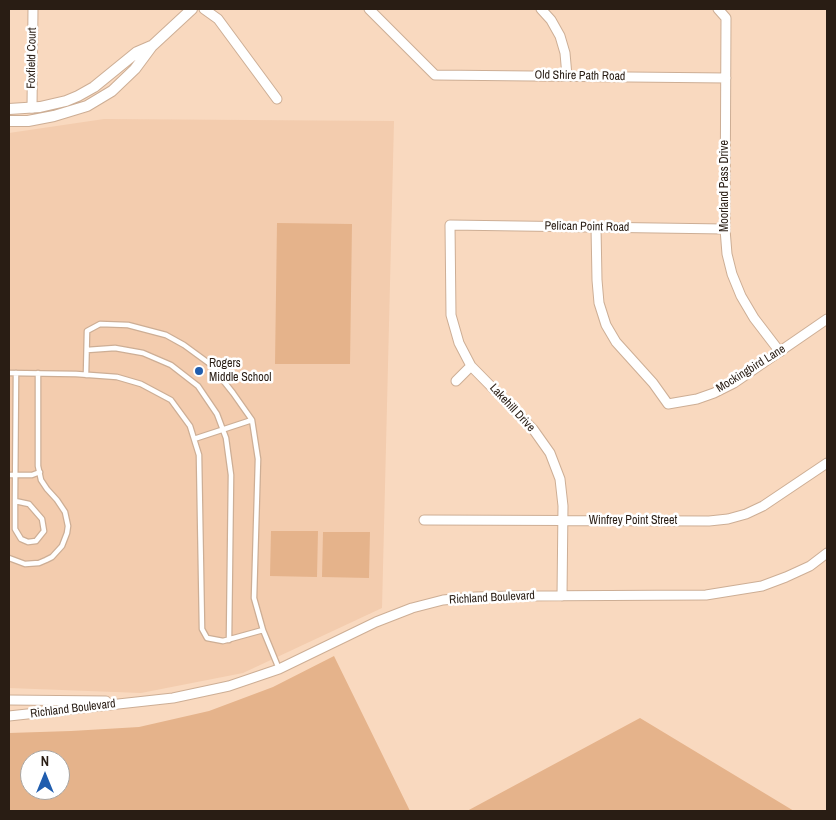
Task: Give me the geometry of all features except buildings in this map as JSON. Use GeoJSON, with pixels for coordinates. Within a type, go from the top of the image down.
{"type":"FeatureCollection","features":[{"type":"Feature","properties":{"kind":"street","name":"Foxfield Court"},"geometry":{"type":"LineString","coordinates":[[32,108],[33,9]]}},
{"type":"Feature","properties":{"kind":"street"},"geometry":{"type":"LineString","coordinates":[[9,121],[32,120],[87,106],[112,92],[135,69],[152,46],[192,9]]}},
{"type":"Feature","properties":{"kind":"street"},"geometry":{"type":"LineString","coordinates":[[204,9],[218,19],[277,99]]}},
{"type":"Feature","properties":{"kind":"street","name":"Old Shire Path Road"},"geometry":{"type":"LineString","coordinates":[[369,9],[435,75],[726,78]]}},
{"type":"Feature","properties":{"kind":"street"},"geometry":{"type":"LineString","coordinates":[[541,9],[551,20],[560,36],[565,53],[567,76]]}},
{"type":"Feature","properties":{"kind":"street","name":"Moorland Pass Drive"},"geometry":{"type":"LineString","coordinates":[[718,9],[726,18],[724,229],[727,254],[732,274],[741,296],[754,318],[780,352]]}},
{"type":"Feature","properties":{"kind":"street"},"geometry":{"type":"LineString","coordinates":[[9,109],[32,108],[66,101],[78,96],[94,87],[137,52],[152,46]]}},
{"type":"Feature","properties":{"kind":"street"},"geometry":{"type":"LineString","coordinates":[[32,108],[32,120]]}},
{"type":"Feature","properties":{"kind":"street","name":"Pelican Point Road"},"geometry":{"type":"LineString","coordinates":[[450,225],[724,229]]}},
{"type":"Feature","properties":{"kind":"street","name":"Lakehill Drive"},"geometry":{"type":"LineString","coordinates":[[450,225],[451,315],[459,343],[471,366],[532,429],[550,453],[560,478],[563,520],[562,596]]}},
{"type":"Feature","properties":{"kind":"street","name":"Mockingbird Lane"},"geometry":{"type":"LineString","coordinates":[[596,227],[599,303],[606,325],[616,342],[653,383],[668,404],[697,399],[734,383],[827,318]]}},
{"type":"Feature","properties":{"kind":"street"},"geometry":{"type":"LineString","coordinates":[[456,381],[471,366]]}},
{"type":"Feature","properties":{"kind":"street","name":"Winfrey Point Street"},"geometry":{"type":"LineString","coordinates":[[424,520],[709,521],[728,519],[746,514],[763,506],[827,463]]}},
{"type":"Feature","properties":{"kind":"street","name":"Richland Boulevard"},"geometry":{"type":"LineString","coordinates":[[9,716],[173,698],[251,680],[279,669],[376,622],[412,608],[443,600],[475,597],[706,595],[762,586],[810,566],[827,553]]}},
{"type":"Feature","properties":{"kind":"street","name":"Richland Boulevard"},"geometry":{"type":"LineString","coordinates":[[9,700],[137,701]]}},
{"type":"Feature","properties":{"kind":"lane"},"geometry":{"type":"LineString","coordinates":[[86,375],[88,331],[100,324],[128,325],[166,335],[184,345],[210,364],[252,420],[258,459],[254,598],[262,630],[279,669]]}},
{"type":"Feature","properties":{"kind":"lane"},"geometry":{"type":"LineString","coordinates":[[87,350],[115,348],[143,353],[171,365],[198,386],[217,414],[226,438],[231,475],[229,640]]}},
{"type":"Feature","properties":{"kind":"lane"},"geometry":{"type":"LineString","coordinates":[[9,373],[117,377],[141,384],[171,400],[190,426],[199,455],[202,629],[207,638],[223,641],[262,630]]}},
{"type":"Feature","properties":{"kind":"lane"},"geometry":{"type":"LineString","coordinates":[[15,501],[29,504],[42,520],[44,531],[40,538],[24,541],[16,533],[15,501],[15,475],[16,373]]}},
{"type":"Feature","properties":{"kind":"lane"},"geometry":{"type":"LineString","coordinates":[[9,558],[24,564],[39,563],[52,557],[62,546],[68,526],[65,512],[47,490],[38,466],[38,373]]}},
{"type":"Feature","properties":{"kind":"lane"},"geometry":{"type":"LineString","coordinates":[[194,439],[252,420]]}},
{"type":"Feature","properties":{"kind":"lane"},"geometry":{"type":"LineString","coordinates":[[9,475],[32,475],[40,472]]}},
{"type":"Feature","properties":{"kind":"shaded area","name":"Rogers Middle School"},"geometry":{"type":"Polygon","coordinates":[[[104,119],[394,121],[382,608],[243,673],[141,693],[9,688],[9,133],[104,119]]]}},
{"type":"Feature","properties":{"kind":"shaded area"},"geometry":{"type":"Polygon","coordinates":[[[277,223],[352,224],[350,364],[275,364],[277,223]]]}},
{"type":"Feature","properties":{"kind":"shaded area"},"geometry":{"type":"Polygon","coordinates":[[[271,531],[318,531],[317,577],[270,576],[271,531]]]}},
{"type":"Feature","properties":{"kind":"shaded area"},"geometry":{"type":"Polygon","coordinates":[[[323,532],[370,532],[369,578],[322,577],[323,532]]]}},
{"type":"Feature","properties":{"kind":"shaded area"},"geometry":{"type":"Polygon","coordinates":[[[334,656],[410,811],[9,811],[9,733],[139,727],[209,711],[273,687],[334,656]]]}},
{"type":"Feature","properties":{"kind":"shaded area"},"geometry":{"type":"Polygon","coordinates":[[[640,718],[794,811],[467,811],[640,718]]]}},
{"type":"Feature","properties":{"kind":"place","name":"Rogers Middle School"},"geometry":{"type":"Point","coordinates":[199,371]}}]}
